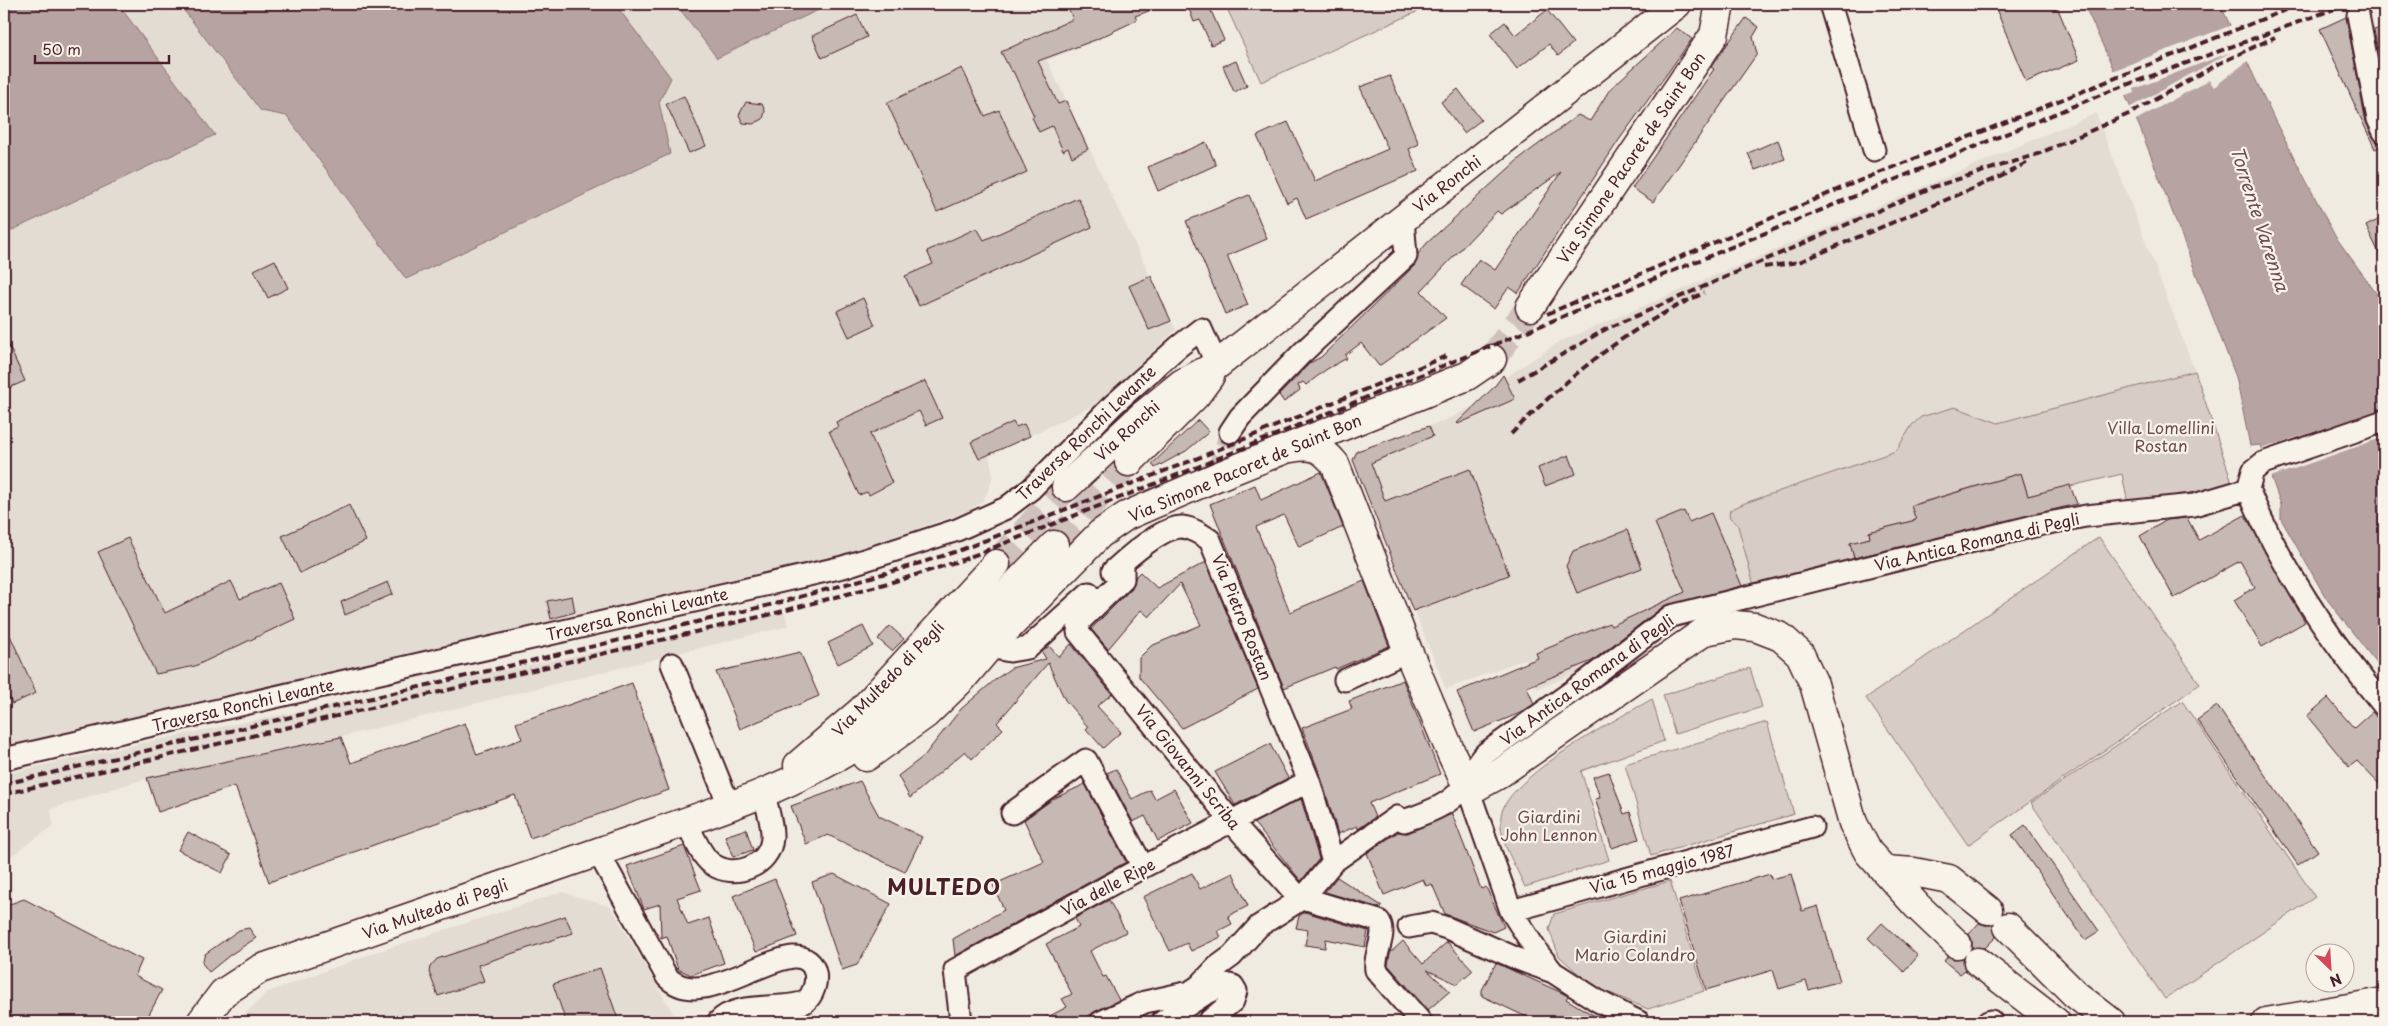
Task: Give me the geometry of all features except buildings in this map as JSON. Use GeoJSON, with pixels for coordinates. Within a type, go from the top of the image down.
{"type":"FeatureCollection","features":[{"type":"Feature","properties":{"kind":"main road","name":"Via Simone Pacoret de Saint Bon"},"geometry":{"type":"LineString","coordinates":[[1530,307],[1714,35],[1720,4]]}},
{"type":"Feature","properties":{"kind":"main road"},"geometry":{"type":"LineString","coordinates":[[1674,5],[1694,6],[1705,12],[1714,35]]}},
{"type":"Feature","properties":{"kind":"main road","name":"Via Ronchi"},"geometry":{"type":"LineString","coordinates":[[1066,487],[1143,416],[1181,384],[1217,365],[1674,5]]}},
{"type":"Feature","properties":{"kind":"main road","name":"Via Simone Pacoret de Saint Bon"},"geometry":{"type":"LineString","coordinates":[[962,679],[989,647],[1100,534],[1126,516],[1284,449],[1467,376],[1492,359]]}},
{"type":"Feature","properties":{"kind":"main road","name":"Via Ronchi"},"geometry":{"type":"LineString","coordinates":[[1129,462],[1196,395],[1217,365]]}},
{"type":"Feature","properties":{"kind":"main road"},"geometry":{"type":"LineString","coordinates":[[1369,416],[1343,432],[1334,444],[1335,464],[1408,651],[1452,755],[1466,783],[1476,787],[1496,776],[1705,631],[1735,625],[1755,627],[1781,637],[1800,654],[1814,684],[1854,823],[1868,852],[1916,906],[1957,944]]}},
{"type":"Feature","properties":{"kind":"main road"},"geometry":{"type":"LineString","coordinates":[[1284,449],[1305,446],[1323,450],[1335,464]]}},
{"type":"Feature","properties":{"kind":"main road"},"geometry":{"type":"LineString","coordinates":[[932,671],[1054,545]]}},
{"type":"Feature","properties":{"kind":"main road","name":"Via Multedo di Pegli"},"geometry":{"type":"LineString","coordinates":[[773,788],[803,759],[825,744],[862,710],[996,564]]}},
{"type":"Feature","properties":{"kind":"main road","name":"Via Multedo di Pegli"},"geometry":{"type":"LineString","coordinates":[[962,679],[950,682],[936,677],[932,671],[930,656],[962,618],[971,593]]}},
{"type":"Feature","properties":{"kind":"main road","name":"Via Multedo di Pegli"},"geometry":{"type":"LineString","coordinates":[[201,1022],[223,993],[260,969],[686,822],[773,788],[836,759],[865,740],[932,671]]}},
{"type":"Feature","properties":{"kind":"main road","name":"Via Multedo di Pegli"},"geometry":{"type":"LineString","coordinates":[[773,788],[807,782],[834,773],[868,757],[926,714],[962,679]]}},
{"type":"Feature","properties":{"kind":"main road"},"geometry":{"type":"LineString","coordinates":[[1884,870],[1914,872],[1949,879],[1998,918],[2075,994],[2111,1022]]}},
{"type":"Feature","properties":{"kind":"main road"},"geometry":{"type":"LineString","coordinates":[[1978,962],[2056,1022]]}},
{"type":"Feature","properties":{"kind":"main road"},"geometry":{"type":"LineString","coordinates":[[2020,994],[2038,1022]]}},
{"type":"Feature","properties":{"kind":"main road"},"geometry":{"type":"LineString","coordinates":[[2075,994],[2082,1022]]}},
{"type":"Feature","properties":{"kind":"main road"},"geometry":{"type":"LineString","coordinates":[[2266,1022],[2384,1002]]}},
{"type":"Feature","properties":{"kind":"street"},"geometry":{"type":"LineString","coordinates":[[1830,4],[1874,150]]}},
{"type":"Feature","properties":{"kind":"street"},"geometry":{"type":"LineString","coordinates":[[2358,15],[2378,119],[2384,132]]}},
{"type":"Feature","properties":{"kind":"street"},"geometry":{"type":"LineString","coordinates":[[1230,432],[1240,417],[1302,353],[1406,256],[1402,219]]}},
{"type":"Feature","properties":{"kind":"street","name":"Traversa Ronchi Levante"},"geometry":{"type":"LineString","coordinates":[[4,759],[843,567],[957,530],[1006,508],[1031,489],[1113,405],[1201,329],[1217,365]]}},
{"type":"Feature","properties":{"kind":"street"},"geometry":{"type":"LineString","coordinates":[[2384,421],[2263,463],[2253,471],[2248,489],[2263,524],[2303,597],[2351,665],[2384,706]]}},
{"type":"Feature","properties":{"kind":"street","name":"Via Antica Romana di Pegli"},"geometry":{"type":"LineString","coordinates":[[1100,1022],[1145,1002],[1190,992],[1199,986],[1216,967],[1232,956],[1259,926],[1302,898],[1333,862],[1397,817],[1404,821],[1440,806],[1457,794],[1466,783],[1476,762],[1486,753],[1584,684],[1671,616],[2038,525],[2086,516],[2194,505],[2248,489]]}},
{"type":"Feature","properties":{"kind":"street","name":"Via Pietro Rostan"},"geometry":{"type":"LineString","coordinates":[[989,647],[1010,651],[1028,648],[1123,562],[1171,530],[1181,527],[1195,530],[1210,540],[1309,781],[1333,862]]}},
{"type":"Feature","properties":{"kind":"street","name":"Via Giovanni Scriba"},"geometry":{"type":"LineString","coordinates":[[1123,562],[1123,579],[1080,621],[1078,632],[1232,822],[1288,887],[1302,898]]}},
{"type":"Feature","properties":{"kind":"street"},"geometry":{"type":"LineString","coordinates":[[1345,680],[1408,651]]}},
{"type":"Feature","properties":{"kind":"street"},"geometry":{"type":"LineString","coordinates":[[672,664],[729,805]]}},
{"type":"Feature","properties":{"kind":"street"},"geometry":{"type":"LineString","coordinates":[[1012,813],[1086,760],[1143,867]]}},
{"type":"Feature","properties":{"kind":"street","name":"Via delle Ripe"},"geometry":{"type":"LineString","coordinates":[[961,1022],[955,970],[1143,867],[1309,781]]}},
{"type":"Feature","properties":{"kind":"street"},"geometry":{"type":"LineString","coordinates":[[1466,783],[1511,911],[1553,972]]}},
{"type":"Feature","properties":{"kind":"street"},"geometry":{"type":"LineString","coordinates":[[686,822],[703,854],[712,864],[723,870],[736,872],[748,869],[763,858],[772,841],[773,788]]}},
{"type":"Feature","properties":{"kind":"street","name":"Via 15 maggio 1987"},"geometry":{"type":"LineString","coordinates":[[1511,911],[1812,827]]}},
{"type":"Feature","properties":{"kind":"street"},"geometry":{"type":"LineString","coordinates":[[598,852],[666,977],[673,983],[681,987],[698,988],[794,957],[802,959],[813,968],[816,975],[815,990],[805,1002],[737,1011],[722,1017],[718,1022]]}},
{"type":"Feature","properties":{"kind":"street"},"geometry":{"type":"LineString","coordinates":[[1302,898],[1379,921],[1382,931],[1375,963],[1376,970],[1421,1022]]}},
{"type":"Feature","properties":{"kind":"street"},"geometry":{"type":"LineString","coordinates":[[1410,927],[1431,923],[1447,928],[1520,960],[1553,972],[1598,1001],[1639,1022]]}},
{"type":"Feature","properties":{"kind":"street"},"geometry":{"type":"LineString","coordinates":[[1162,1022],[1205,994],[1225,984],[1234,986],[1236,991],[1233,1001],[1208,1022]]}},
{"type":"Feature","properties":{"kind":"shaded area"},"geometry":{"type":"Polygon","coordinates":[[[118,4],[179,4],[261,111],[286,116],[406,279],[670,154],[659,102],[671,78],[615,4],[676,4],[717,58],[831,4],[1086,4],[1101,39],[1047,60],[1176,330],[1097,404],[989,455],[993,475],[989,489],[982,502],[968,511],[839,556],[226,698],[4,747],[4,234],[215,135],[118,4]]]}},
{"type":"Feature","properties":{"kind":"shaded area"},"geometry":{"type":"Polygon","coordinates":[[[2096,113],[2195,371],[1998,423],[1955,407],[1921,417],[1896,451],[1744,503],[1737,523],[1755,590],[1670,612],[1606,661],[1537,689],[1525,659],[1446,689],[1353,460],[1357,451],[1443,421],[1474,406],[1494,387],[1503,375],[1506,377],[1559,342],[2096,113]]]}},
{"type":"Feature","properties":{"kind":"shaded area"},"geometry":{"type":"Polygon","coordinates":[[[785,613],[788,626],[341,737],[147,778],[51,809],[53,826],[4,861],[4,774],[156,740],[785,613]]]}},
{"type":"Feature","properties":{"kind":"shaded area"},"geometry":{"type":"Polygon","coordinates":[[[562,892],[611,907],[678,1022],[236,1022],[268,992],[370,954],[562,892]]]}},
{"type":"Feature","properties":{"kind":"green space"},"geometry":{"type":"Polygon","coordinates":[[[1225,4],[1434,4],[1261,82],[1225,4]]]}},
{"type":"Feature","properties":{"kind":"green space","name":"Villa Lomellini Rostan"},"geometry":{"type":"Polygon","coordinates":[[[2195,371],[2233,485],[2128,504],[2122,474],[2028,496],[2021,473],[1912,505],[1916,520],[1869,532],[1870,538],[1850,543],[1855,563],[1759,604],[1738,526],[1729,516],[1730,510],[1745,503],[1896,451],[1912,425],[1921,417],[1955,407],[1998,423],[2195,371]]]}},
{"type":"Feature","properties":{"kind":"green space"},"geometry":{"type":"Polygon","coordinates":[[[2099,537],[2200,684],[1968,845],[1866,698],[2099,537]]]}},
{"type":"Feature","properties":{"kind":"green space"},"geometry":{"type":"Polygon","coordinates":[[[1750,668],[1762,707],[1675,734],[1663,695],[1750,668]]]}},
{"type":"Feature","properties":{"kind":"green space","name":"Giardini John Lennon"},"geometry":{"type":"Polygon","coordinates":[[[1652,699],[1664,741],[1581,771],[1609,860],[1525,887],[1508,853],[1502,834],[1501,816],[1507,801],[1522,784],[1566,750],[1652,699]]]}},
{"type":"Feature","properties":{"kind":"green space"},"geometry":{"type":"Polygon","coordinates":[[[2182,701],[2315,897],[2165,999],[2031,803],[2182,701]]]}},
{"type":"Feature","properties":{"kind":"green space"},"geometry":{"type":"Polygon","coordinates":[[[1767,722],[1794,814],[1651,856],[1625,764],[1767,722]]]}},
{"type":"Feature","properties":{"kind":"green space","name":"Giardini Mario Colandro"},"geometry":{"type":"Polygon","coordinates":[[[1670,881],[1704,991],[1648,1009],[1591,985],[1559,956],[1549,929],[1554,914],[1670,881]]]}},
{"type":"Feature","properties":{"kind":"water"},"geometry":{"type":"Polygon","coordinates":[[[4,4],[96,4],[98,6],[118,4],[215,135],[4,234],[4,4]]]}},
{"type":"Feature","properties":{"kind":"water"},"geometry":{"type":"Polygon","coordinates":[[[179,4],[615,4],[671,78],[659,102],[670,154],[406,279],[287,116],[261,111],[179,4]]]}},
{"type":"Feature","properties":{"kind":"water"},"geometry":{"type":"Polygon","coordinates":[[[676,4],[831,4],[717,58],[676,4]]]}},
{"type":"Feature","properties":{"kind":"water","name":"Torrente Varenna"},"geometry":{"type":"Polygon","coordinates":[[[2084,4],[2220,4],[2276,123],[2335,236],[2384,304],[2384,673],[2326,598],[2281,519],[2281,505],[2260,445],[2250,446],[2236,377],[2140,128],[2084,4]]]}},
{"type":"Feature","properties":{"kind":"pier"},"geometry":{"type":"Polygon","coordinates":[[[2232,25],[2249,60],[2214,87],[2209,80],[2134,121],[2129,108],[2231,52],[2134,89],[2135,93],[2123,97],[2112,71],[2232,25]]]}},
{"type":"Feature","properties":{"kind":"pier"},"geometry":{"type":"Polygon","coordinates":[[[2384,409],[2384,437],[2268,478],[2258,450],[2384,409]]]}},
{"type":"Feature","properties":{"kind":"tunnel"},"geometry":{"type":"LineString","coordinates":[[1492,359],[1530,307]]}},
{"type":"Feature","properties":{"kind":"tunnel"},"geometry":{"type":"LineString","coordinates":[[1216,477],[1230,432]]}},
{"type":"Feature","properties":{"kind":"tunnel"},"geometry":{"type":"LineString","coordinates":[[1054,545],[1129,462]]}},
{"type":"Feature","properties":{"kind":"tunnel"},"geometry":{"type":"LineString","coordinates":[[996,564],[1066,487]]}},
{"type":"Feature","properties":{"kind":"railway"},"geometry":{"type":"LineString","coordinates":[[1547,314],[1844,187],[2300,4]]}},
{"type":"Feature","properties":{"kind":"railway"},"geometry":{"type":"LineString","coordinates":[[4,794],[772,614],[903,579],[962,560],[1195,468],[2110,91],[2348,4]]}},
{"type":"Feature","properties":{"kind":"railway"},"geometry":{"type":"LineString","coordinates":[[1518,380],[1606,329],[1933,187],[2038,154],[2131,113],[2218,64],[2275,37]]}},
{"type":"Feature","properties":{"kind":"railway"},"geometry":{"type":"LineString","coordinates":[[1764,267],[1799,262],[2000,177],[2030,161]]}},
{"type":"Feature","properties":{"kind":"railway"},"geometry":{"type":"LineString","coordinates":[[1511,434],[1555,392],[1601,354],[1650,321],[1704,293]]}},
{"type":"Feature","properties":{"kind":"railway"},"geometry":{"type":"LineString","coordinates":[[4,784],[774,604],[904,568],[958,551],[1193,460],[1449,355]]}},
{"type":"Feature","properties":{"kind":"district","name":"MULTEDO"},"geometry":{"type":"Point","coordinates":[944,888]}}]}
